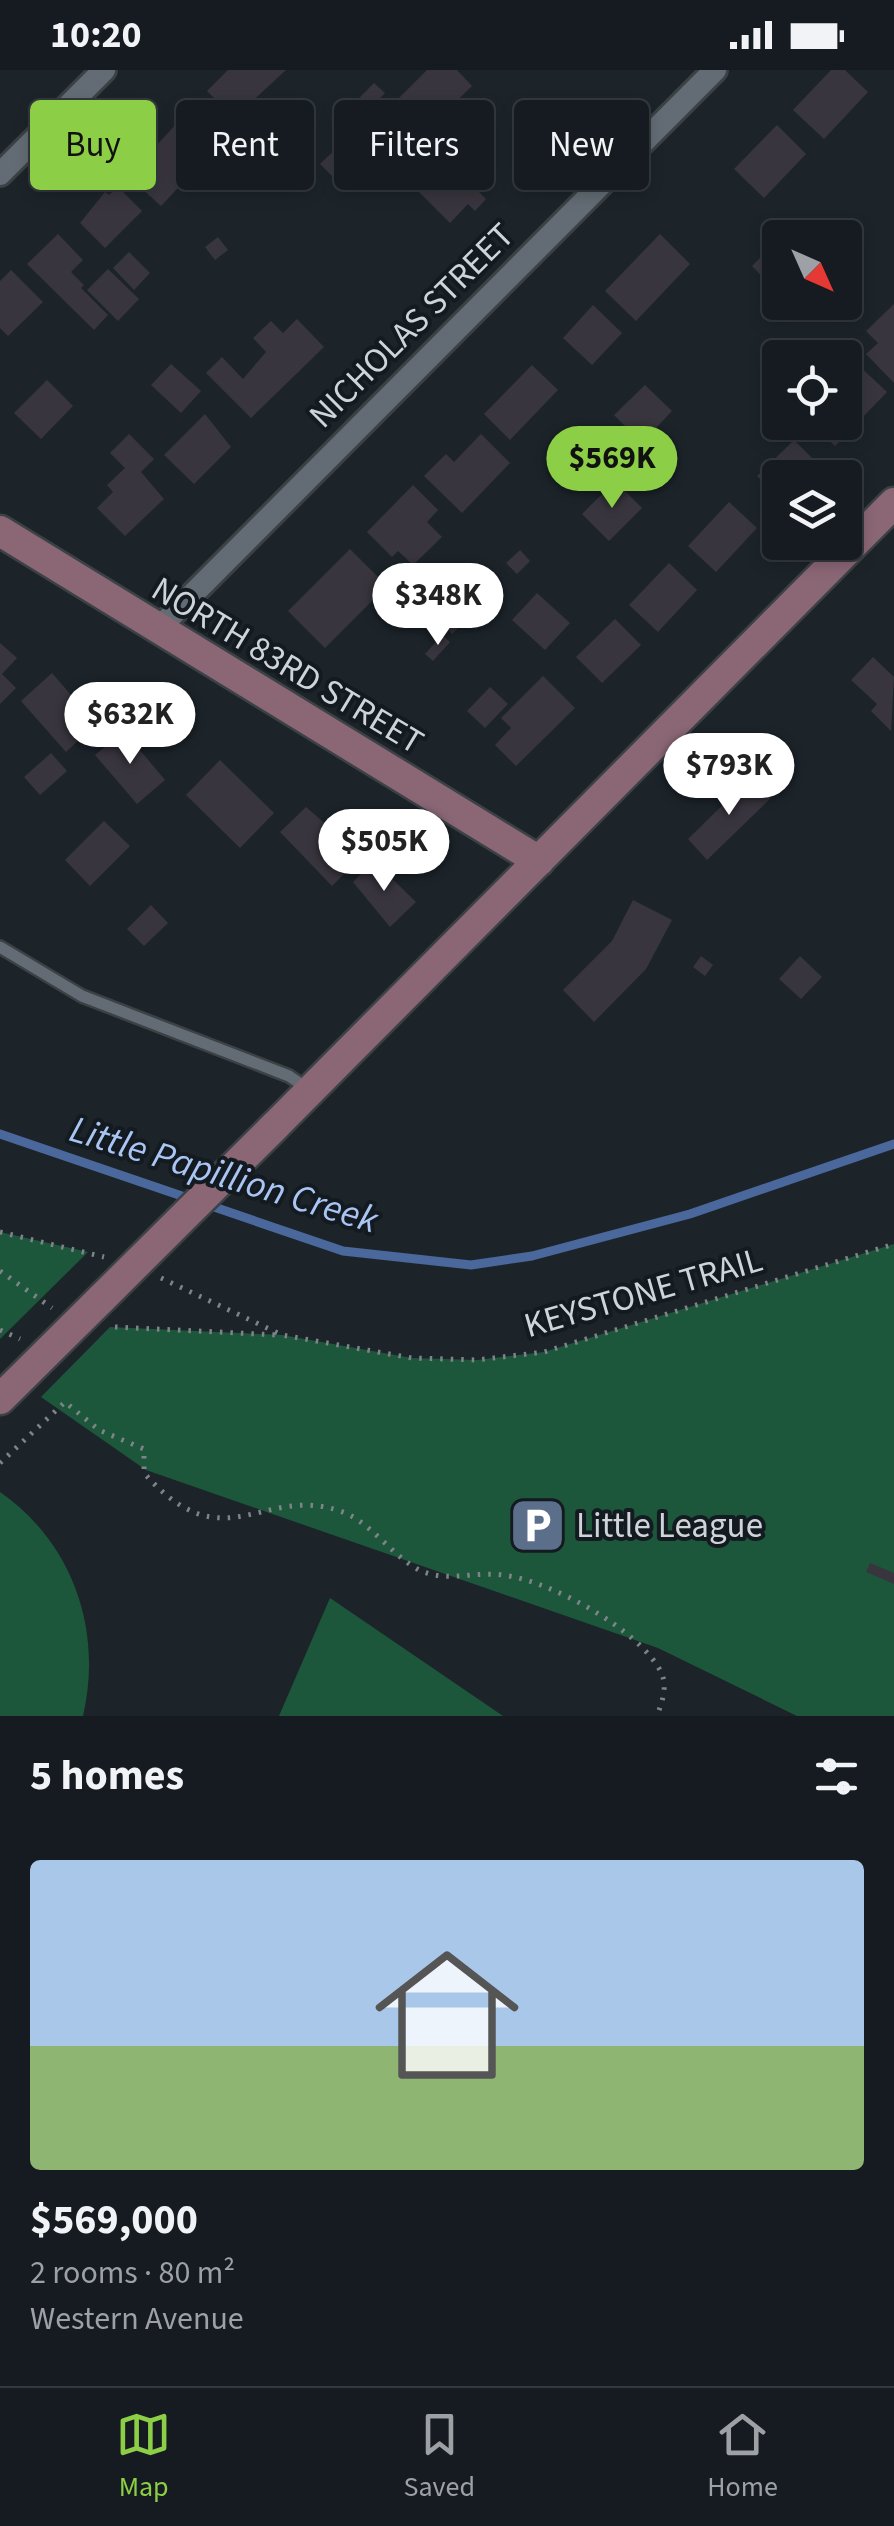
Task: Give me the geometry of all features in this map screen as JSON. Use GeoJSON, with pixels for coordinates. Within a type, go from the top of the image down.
{"type":"FeatureCollection","features":[{"type":"Feature","properties":{"kind":"street"},"geometry":{"type":"LineString","coordinates":[[0,174],[104,70]]}},
{"type":"Feature","properties":{"kind":"street","name":"NICHOLAS STREET"},"geometry":{"type":"LineString","coordinates":[[158,629],[714,70]]}},
{"type":"Feature","properties":{"kind":"street"},"geometry":{"type":"LineString","coordinates":[[0,1399],[107,1312],[274,1126],[894,504]]}},
{"type":"Feature","properties":{"kind":"street","name":"NORTH 83RD STREET"},"geometry":{"type":"LineString","coordinates":[[0,531],[538,861]]}},
{"type":"Feature","properties":{"kind":"lane"},"geometry":{"type":"LineString","coordinates":[[0,946],[82,996],[288,1076],[310,1091]]}},
{"type":"Feature","properties":{"kind":"path","name":"KEYSTONE TRAIL"},"geometry":{"type":"LineString","coordinates":[[107,1312],[282,1335],[412,1358],[477,1360],[544,1352],[894,1244]]}},
{"type":"Feature","properties":{"kind":"path"},"geometry":{"type":"LineString","coordinates":[[0,1271],[53,1308]]}},
{"type":"Feature","properties":{"kind":"path"},"geometry":{"type":"LineString","coordinates":[[0,1330],[22,1339]]}},
{"type":"Feature","properties":{"kind":"path"},"geometry":{"type":"LineString","coordinates":[[0,1463],[65,1402],[99,1430],[144,1449],[144,1473],[163,1495],[216,1520],[288,1509],[340,1511],[420,1570],[440,1576],[505,1575],[553,1592],[600,1616],[622,1629],[662,1674],[664,1694],[656,1716]]}},
{"type":"Feature","properties":{"kind":"green space"},"geometry":{"type":"Polygon","coordinates":[[[0,1232],[88,1252],[0,1339],[0,1232]]]}},
{"type":"Feature","properties":{"kind":"green space"},"geometry":{"type":"Polygon","coordinates":[[[894,1244],[894,1716],[797,1716],[658,1648],[146,1470],[41,1397],[110,1327],[282,1335],[412,1358],[477,1360],[544,1352],[894,1244]]]}},
{"type":"Feature","properties":{"kind":"green space"},"geometry":{"type":"Polygon","coordinates":[[[0,1492],[47,1536],[76,1591],[89,1652],[83,1716],[0,1716],[0,1492]]]}},
{"type":"Feature","properties":{"kind":"green space"},"geometry":{"type":"Polygon","coordinates":[[[330,1598],[503,1716],[279,1716],[330,1598]]]}},
{"type":"Feature","properties":{"kind":"building"},"geometry":{"type":"Polygon","coordinates":[[[228,70],[286,70],[254,100],[216,100],[207,91],[228,70]]]}},
{"type":"Feature","properties":{"kind":"building"},"geometry":{"type":"Polygon","coordinates":[[[427,70],[457,70],[472,86],[458,100],[397,100],[427,70]]]}},
{"type":"Feature","properties":{"kind":"building"},"geometry":{"type":"Polygon","coordinates":[[[831,70],[845,70],[868,92],[824,139],[793,110],[831,70]]]}},
{"type":"Feature","properties":{"kind":"building"},"geometry":{"type":"Polygon","coordinates":[[[374,83],[385,93],[378,100],[360,97],[374,83]]]}},
{"type":"Feature","properties":{"kind":"building"},"geometry":{"type":"Polygon","coordinates":[[[176,124],[176,190],[161,206],[143,190],[156,190],[156,146],[176,124]]]}},
{"type":"Feature","properties":{"kind":"building"},"geometry":{"type":"Polygon","coordinates":[[[777,125],[806,154],[764,198],[734,169],[777,125]]]}},
{"type":"Feature","properties":{"kind":"building"},"geometry":{"type":"Polygon","coordinates":[[[334,151],[332,176],[320,164],[334,151]]]}},
{"type":"Feature","properties":{"kind":"building"},"geometry":{"type":"Polygon","coordinates":[[[121,190],[142,211],[105,248],[80,223],[105,192],[109,195],[121,190]]]}},
{"type":"Feature","properties":{"kind":"building"},"geometry":{"type":"Polygon","coordinates":[[[417,190],[481,190],[486,199],[475,211],[468,204],[450,223],[417,190]]]}},
{"type":"Feature","properties":{"kind":"building"},"geometry":{"type":"Polygon","coordinates":[[[58,234],[83,260],[71,272],[108,315],[94,330],[27,264],[58,234]]]}},
{"type":"Feature","properties":{"kind":"building"},"geometry":{"type":"Polygon","coordinates":[[[660,234],[690,264],[636,321],[605,291],[660,234]]]}},
{"type":"Feature","properties":{"kind":"building"},"geometry":{"type":"Polygon","coordinates":[[[218,237],[228,250],[215,260],[205,247],[218,237]]]}},
{"type":"Feature","properties":{"kind":"building"},"geometry":{"type":"Polygon","coordinates":[[[129,252],[150,273],[134,290],[113,268],[129,252]]]}},
{"type":"Feature","properties":{"kind":"building"},"geometry":{"type":"Polygon","coordinates":[[[762,256],[762,276],[752,266],[762,256]]]}},
{"type":"Feature","properties":{"kind":"building"},"geometry":{"type":"Polygon","coordinates":[[[108,269],[139,299],[118,321],[87,290],[108,269]]]}},
{"type":"Feature","properties":{"kind":"building"},"geometry":{"type":"Polygon","coordinates":[[[11,270],[43,302],[8,336],[0,328],[0,281],[11,270]]]}},
{"type":"Feature","properties":{"kind":"building"},"geometry":{"type":"Polygon","coordinates":[[[894,304],[894,383],[866,354],[878,343],[866,331],[894,304]]]}},
{"type":"Feature","properties":{"kind":"building"},"geometry":{"type":"Polygon","coordinates":[[[593,305],[622,333],[592,365],[563,338],[593,305]]]}},
{"type":"Feature","properties":{"kind":"building"},"geometry":{"type":"Polygon","coordinates":[[[297,319],[324,347],[251,418],[206,373],[222,357],[243,379],[266,352],[253,338],[271,321],[283,333],[297,319]]]}},
{"type":"Feature","properties":{"kind":"building"},"geometry":{"type":"Polygon","coordinates":[[[171,364],[201,391],[181,413],[151,385],[171,364]]]}},
{"type":"Feature","properties":{"kind":"building"},"geometry":{"type":"Polygon","coordinates":[[[532,365],[558,390],[510,440],[484,414],[532,365]]]}},
{"type":"Feature","properties":{"kind":"building"},"geometry":{"type":"Polygon","coordinates":[[[862,369],[887,392],[862,418],[862,369]]]}},
{"type":"Feature","properties":{"kind":"building"},"geometry":{"type":"Polygon","coordinates":[[[47,380],[73,406],[41,439],[14,413],[47,380]]]}},
{"type":"Feature","properties":{"kind":"building"},"geometry":{"type":"Polygon","coordinates":[[[645,385],[672,411],[642,443],[614,415],[645,385]]]}},
{"type":"Feature","properties":{"kind":"building"},"geometry":{"type":"Polygon","coordinates":[[[205,414],[231,447],[194,484],[164,455],[205,414]]]}},
{"type":"Feature","properties":{"kind":"building"},"geometry":{"type":"Polygon","coordinates":[[[129,434],[154,459],[141,472],[164,499],[125,536],[97,508],[113,492],[107,485],[125,468],[110,453],[129,434]]]}},
{"type":"Feature","properties":{"kind":"building"},"geometry":{"type":"Polygon","coordinates":[[[481,434],[510,463],[462,513],[424,476],[446,454],[454,462],[481,434]]]}},
{"type":"Feature","properties":{"kind":"building"},"geometry":{"type":"Polygon","coordinates":[[[794,440],[814,460],[773,460],[794,440]]]}},
{"type":"Feature","properties":{"kind":"building"},"geometry":{"type":"Polygon","coordinates":[[[628,447],[637,459],[627,466],[618,454],[628,447]]]}},
{"type":"Feature","properties":{"kind":"building"},"geometry":{"type":"Polygon","coordinates":[[[615,481],[642,508],[609,541],[582,514],[615,481]]]}},
{"type":"Feature","properties":{"kind":"building"},"geometry":{"type":"Polygon","coordinates":[[[413,485],[438,510],[427,522],[442,537],[413,565],[398,551],[392,557],[367,532],[413,485]]]}},
{"type":"Feature","properties":{"kind":"building"},"geometry":{"type":"Polygon","coordinates":[[[729,502],[757,528],[716,572],[688,546],[729,502]]]}},
{"type":"Feature","properties":{"kind":"building"},"geometry":{"type":"Polygon","coordinates":[[[350,549],[387,586],[325,648],[288,611],[350,549]]]}},
{"type":"Feature","properties":{"kind":"building"},"geometry":{"type":"Polygon","coordinates":[[[520,550],[530,561],[517,574],[506,563],[520,550]]]}},
{"type":"Feature","properties":{"kind":"building"},"geometry":{"type":"Polygon","coordinates":[[[669,563],[697,590],[658,632],[629,605],[669,563]]]}},
{"type":"Feature","properties":{"kind":"building"},"geometry":{"type":"Polygon","coordinates":[[[437,568],[451,584],[425,608],[402,585],[417,570],[425,579],[437,568]]]}},
{"type":"Feature","properties":{"kind":"building"},"geometry":{"type":"Polygon","coordinates":[[[537,593],[570,623],[545,650],[512,620],[537,593]]]}},
{"type":"Feature","properties":{"kind":"building"},"geometry":{"type":"Polygon","coordinates":[[[454,609],[466,620],[452,634],[441,622],[454,609]]]}},
{"type":"Feature","properties":{"kind":"building"},"geometry":{"type":"Polygon","coordinates":[[[615,619],[641,645],[602,683],[576,657],[615,619]]]}},
{"type":"Feature","properties":{"kind":"building"},"geometry":{"type":"Polygon","coordinates":[[[442,635],[450,642],[433,661],[425,654],[442,635]]]}},
{"type":"Feature","properties":{"kind":"building"},"geometry":{"type":"Polygon","coordinates":[[[0,643],[17,658],[2,674],[16,688],[0,704],[0,643]]]}},
{"type":"Feature","properties":{"kind":"building"},"geometry":{"type":"Polygon","coordinates":[[[873,657],[894,677],[891,731],[871,711],[877,704],[851,680],[873,657]]]}},
{"type":"Feature","properties":{"kind":"building"},"geometry":{"type":"Polygon","coordinates":[[[52,673],[96,724],[66,752],[21,701],[52,673]]]}},
{"type":"Feature","properties":{"kind":"building"},"geometry":{"type":"Polygon","coordinates":[[[543,676],[575,708],[516,766],[495,745],[511,728],[501,718],[543,676]]]}},
{"type":"Feature","properties":{"kind":"building"},"geometry":{"type":"Polygon","coordinates":[[[490,687],[508,704],[485,728],[467,711],[490,687]]]}},
{"type":"Feature","properties":{"kind":"building"},"geometry":{"type":"Polygon","coordinates":[[[124,731],[165,780],[137,804],[95,755],[124,731]]]}},
{"type":"Feature","properties":{"kind":"building"},"geometry":{"type":"Polygon","coordinates":[[[51,753],[67,771],[40,795],[24,777],[51,753]]]}},
{"type":"Feature","properties":{"kind":"building"},"geometry":{"type":"Polygon","coordinates":[[[220,760],[274,813],[240,848],[186,795],[220,760]]]}},
{"type":"Feature","properties":{"kind":"building"},"geometry":{"type":"Polygon","coordinates":[[[751,777],[771,798],[707,860],[688,839],[751,777]]]}},
{"type":"Feature","properties":{"kind":"building"},"geometry":{"type":"Polygon","coordinates":[[[306,807],[351,846],[347,849],[358,860],[332,886],[280,832],[306,807]]]}},
{"type":"Feature","properties":{"kind":"building"},"geometry":{"type":"Polygon","coordinates":[[[104,821],[130,846],[90,886],[65,860],[104,821]]]}},
{"type":"Feature","properties":{"kind":"building"},"geometry":{"type":"Polygon","coordinates":[[[374,861],[416,902],[390,927],[353,882],[374,861]]]}},
{"type":"Feature","properties":{"kind":"building"},"geometry":{"type":"Polygon","coordinates":[[[633,900],[672,920],[646,969],[594,1022],[563,990],[612,941],[633,900]]]}},
{"type":"Feature","properties":{"kind":"building"},"geometry":{"type":"Polygon","coordinates":[[[151,905],[168,923],[144,946],[127,929],[151,905]]]}},
{"type":"Feature","properties":{"kind":"building"},"geometry":{"type":"Polygon","coordinates":[[[701,956],[713,965],[705,976],[693,967],[701,956]]]}},
{"type":"Feature","properties":{"kind":"building"},"geometry":{"type":"Polygon","coordinates":[[[800,956],[822,977],[801,999],[779,979],[800,956]]]}},
{"type":"Feature","properties":{"kind":"building"},"geometry":{"type":"Polygon","coordinates":[[[870,1563],[894,1573],[894,1584],[866,1572],[870,1563]]]}},
{"type":"Feature","properties":{"kind":"waterway","name":"Little Papillion Creek"},"geometry":{"type":"LineString","coordinates":[[0,1134],[343,1251],[471,1265],[532,1256],[690,1214],[894,1144]]}},
{"type":"Feature","properties":{"kind":"place","name":"Little League"},"geometry":{"type":"Point","coordinates":[537,1525]}}]}
